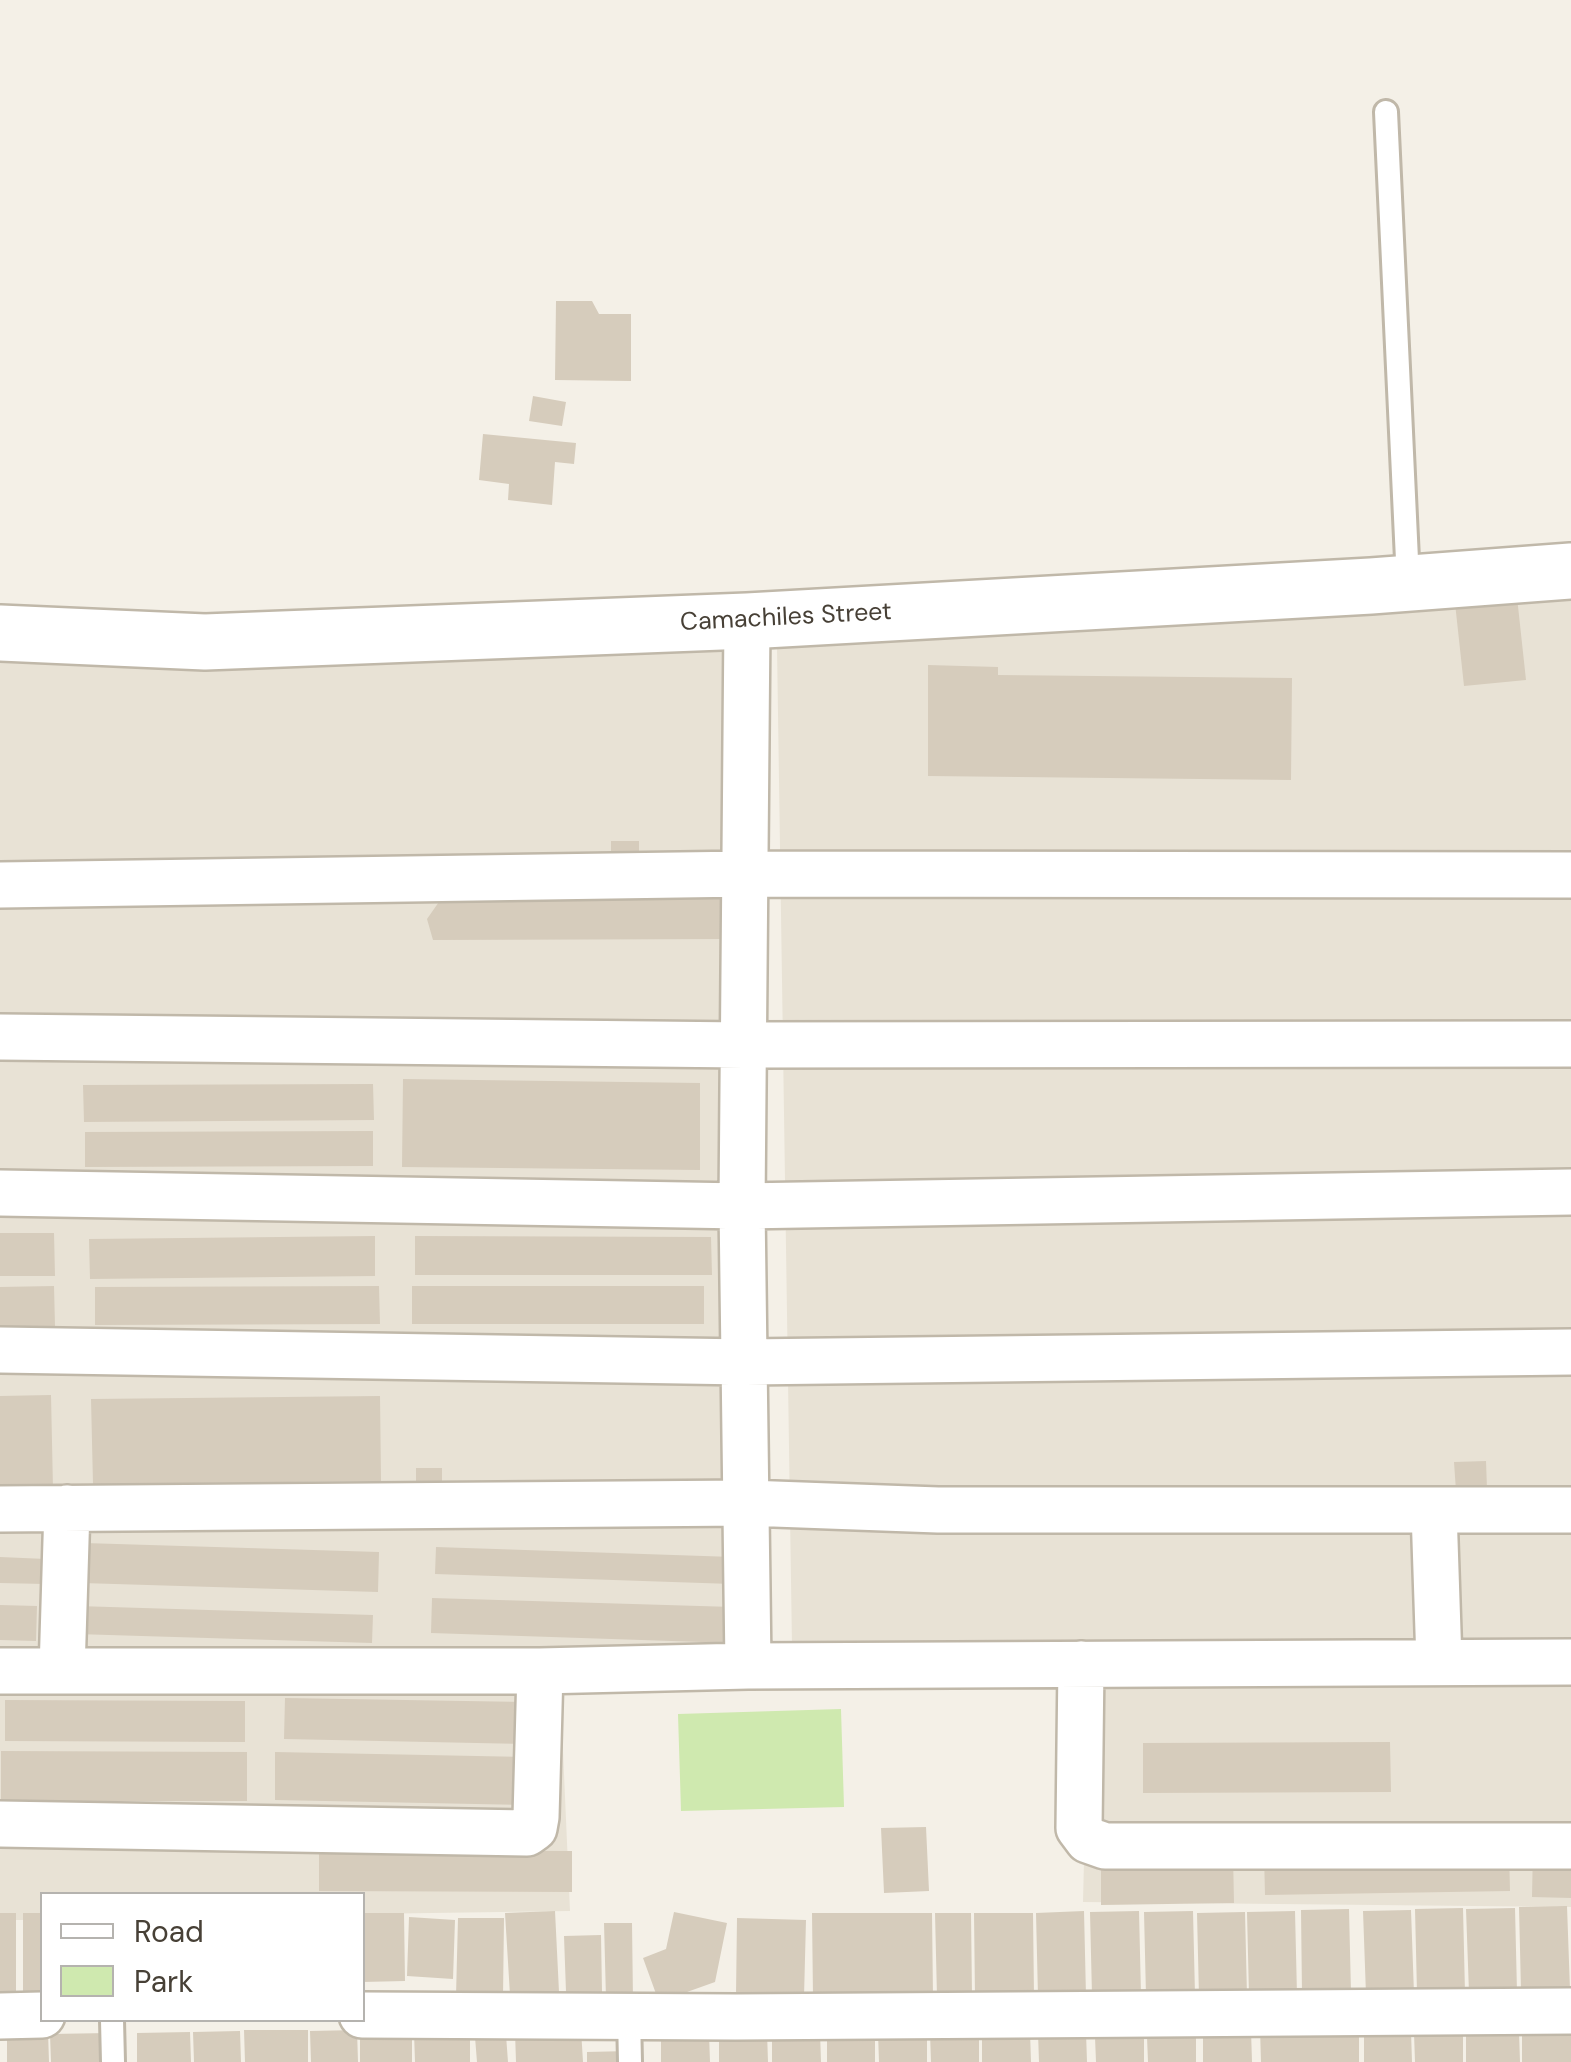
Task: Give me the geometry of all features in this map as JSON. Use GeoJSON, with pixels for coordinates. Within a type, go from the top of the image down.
{"type":"FeatureCollection","features":[{"type":"Feature","properties":{"kind":"street","name":"Camachiles Street"},"geometry":{"type":"LineString","coordinates":[[0,633],[205,642],[746,621],[1571,571]]}},
{"type":"Feature","properties":{"kind":"street"},"geometry":{"type":"LineString","coordinates":[[746,621],[742,1206],[748,1666]]}},
{"type":"Feature","properties":{"kind":"street"},"geometry":{"type":"LineString","coordinates":[[0,885],[747,874],[1571,875]]}},
{"type":"Feature","properties":{"kind":"street"},"geometry":{"type":"LineString","coordinates":[[0,1037],[744,1045],[1571,1044]]}},
{"type":"Feature","properties":{"kind":"street"},"geometry":{"type":"LineString","coordinates":[[0,1194],[742,1206],[1571,1192]]}},
{"type":"Feature","properties":{"kind":"street"},"geometry":{"type":"LineString","coordinates":[[0,1350],[746,1362],[1571,1352]]}},
{"type":"Feature","properties":{"kind":"street"},"geometry":{"type":"LineString","coordinates":[[0,1509],[747,1503],[938,1510],[1571,1510]]}},
{"type":"Feature","properties":{"kind":"street"},"geometry":{"type":"LineString","coordinates":[[62,1671],[66,1508]]}},
{"type":"Feature","properties":{"kind":"street"},"geometry":{"type":"LineString","coordinates":[[1434,1510],[1438,1662]]}},
{"type":"Feature","properties":{"kind":"street"},"geometry":{"type":"LineString","coordinates":[[0,1671],[540,1671],[748,1666],[1571,1662]]}},
{"type":"Feature","properties":{"kind":"street"},"geometry":{"type":"LineString","coordinates":[[1081,1664],[1080,1828],[1088,1840],[1105,1846],[1571,1846]]}},
{"type":"Feature","properties":{"kind":"street"},"geometry":{"type":"LineString","coordinates":[[0,1824],[526,1833],[534,1828],[536,1817],[540,1671]]}},
{"type":"Feature","properties":{"kind":"street"},"geometry":{"type":"LineString","coordinates":[[365,2015],[1571,2011]]}},
{"type":"Feature","properties":{"kind":"street"},"geometry":{"type":"LineString","coordinates":[[0,2016],[40,2015]]}},
{"type":"Feature","properties":{"kind":"lane"},"geometry":{"type":"LineString","coordinates":[[1386,112],[1408,581]]}},
{"type":"Feature","properties":{"kind":"lane"},"geometry":{"type":"LineString","coordinates":[[629,2016],[630,2062]]}},
{"type":"Feature","properties":{"kind":"lane"},"geometry":{"type":"LineString","coordinates":[[112,2022],[113,2062]]}},
{"type":"Feature","properties":{"kind":"shaded area"},"geometry":{"type":"Polygon","coordinates":[[[1571,595],[1571,1907],[1083,1902],[1089,1654],[792,1647],[777,647],[1571,595]]]}},
{"type":"Feature","properties":{"kind":"shaded area"},"geometry":{"type":"Polygon","coordinates":[[[724,645],[736,1658],[559,1660],[570,1911],[365,1914],[365,1892],[40,1892],[40,1920],[0,1920],[0,646],[724,645]]]}},
{"type":"Feature","properties":{"kind":"green space"},"geometry":{"type":"Polygon","coordinates":[[[841,1709],[844,1807],[681,1811],[678,1714],[841,1709]]]}},
{"type":"Feature","properties":{"kind":"building"},"geometry":{"type":"Polygon","coordinates":[[[556,301],[592,301],[599,314],[631,314],[631,381],[555,380],[556,301]]]}},
{"type":"Feature","properties":{"kind":"building"},"geometry":{"type":"Polygon","coordinates":[[[533,396],[566,402],[562,426],[529,421],[533,396]]]}},
{"type":"Feature","properties":{"kind":"building"},"geometry":{"type":"Polygon","coordinates":[[[483,434],[576,443],[574,464],[555,462],[552,505],[508,500],[509,484],[479,480],[483,434]]]}},
{"type":"Feature","properties":{"kind":"building"},"geometry":{"type":"Polygon","coordinates":[[[1517,597],[1526,680],[1464,686],[1455,603],[1517,597]]]}},
{"type":"Feature","properties":{"kind":"building"},"geometry":{"type":"Polygon","coordinates":[[[928,665],[998,667],[998,675],[1292,678],[1291,780],[928,776],[928,665]]]}},
{"type":"Feature","properties":{"kind":"building"},"geometry":{"type":"Polygon","coordinates":[[[611,841],[639,841],[639,864],[611,864],[611,841]]]}},
{"type":"Feature","properties":{"kind":"building"},"geometry":{"type":"Polygon","coordinates":[[[732,897],[733,939],[433,940],[427,919],[441,899],[732,897]]]}},
{"type":"Feature","properties":{"kind":"building"},"geometry":{"type":"Polygon","coordinates":[[[403,1079],[700,1083],[700,1170],[402,1167],[403,1079]]]}},
{"type":"Feature","properties":{"kind":"building"},"geometry":{"type":"Polygon","coordinates":[[[373,1084],[374,1120],[84,1122],[83,1085],[373,1084]]]}},
{"type":"Feature","properties":{"kind":"building"},"geometry":{"type":"Polygon","coordinates":[[[373,1131],[373,1166],[85,1167],[85,1132],[373,1131]]]}},
{"type":"Feature","properties":{"kind":"building"},"geometry":{"type":"Polygon","coordinates":[[[0,1233],[54,1233],[55,1276],[0,1276],[0,1233]]]}},
{"type":"Feature","properties":{"kind":"building"},"geometry":{"type":"Polygon","coordinates":[[[375,1236],[375,1276],[90,1279],[89,1239],[375,1236]]]}},
{"type":"Feature","properties":{"kind":"building"},"geometry":{"type":"Polygon","coordinates":[[[415,1236],[711,1237],[712,1275],[415,1275],[415,1236]]]}},
{"type":"Feature","properties":{"kind":"building"},"geometry":{"type":"Polygon","coordinates":[[[54,1286],[55,1326],[0,1326],[0,1287],[54,1286]]]}},
{"type":"Feature","properties":{"kind":"building"},"geometry":{"type":"Polygon","coordinates":[[[379,1286],[380,1324],[95,1325],[95,1287],[379,1286]]]}},
{"type":"Feature","properties":{"kind":"building"},"geometry":{"type":"Polygon","coordinates":[[[412,1286],[704,1286],[704,1324],[412,1324],[412,1286]]]}},
{"type":"Feature","properties":{"kind":"building"},"geometry":{"type":"Polygon","coordinates":[[[51,1395],[53,1489],[0,1490],[0,1396],[51,1395]]]}},
{"type":"Feature","properties":{"kind":"building"},"geometry":{"type":"Polygon","coordinates":[[[380,1396],[381,1481],[93,1484],[91,1399],[380,1396]]]}},
{"type":"Feature","properties":{"kind":"building"},"geometry":{"type":"Polygon","coordinates":[[[1486,1461],[1487,1489],[1456,1491],[1454,1462],[1486,1461]]]}},
{"type":"Feature","properties":{"kind":"building"},"geometry":{"type":"Polygon","coordinates":[[[416,1468],[442,1468],[442,1497],[416,1497],[416,1468]]]}},
{"type":"Feature","properties":{"kind":"building"},"geometry":{"type":"Polygon","coordinates":[[[84,1543],[379,1552],[378,1592],[82,1583],[84,1543]]]}},
{"type":"Feature","properties":{"kind":"building"},"geometry":{"type":"Polygon","coordinates":[[[436,1547],[733,1557],[732,1584],[435,1574],[436,1547]]]}},
{"type":"Feature","properties":{"kind":"building"},"geometry":{"type":"Polygon","coordinates":[[[0,1557],[46,1559],[45,1584],[0,1583],[0,1557]]]}},
{"type":"Feature","properties":{"kind":"building"},"geometry":{"type":"Polygon","coordinates":[[[432,1598],[733,1607],[732,1643],[431,1633],[432,1598]]]}},
{"type":"Feature","properties":{"kind":"building"},"geometry":{"type":"Polygon","coordinates":[[[0,1605],[37,1606],[36,1641],[0,1640],[0,1605]]]}},
{"type":"Feature","properties":{"kind":"building"},"geometry":{"type":"Polygon","coordinates":[[[77,1606],[373,1615],[372,1643],[76,1634],[77,1606]]]}},
{"type":"Feature","properties":{"kind":"building"},"geometry":{"type":"Polygon","coordinates":[[[285,1698],[526,1702],[525,1744],[284,1739],[285,1698]]]}},
{"type":"Feature","properties":{"kind":"building"},"geometry":{"type":"Polygon","coordinates":[[[5,1700],[245,1701],[245,1742],[5,1741],[5,1700]]]}},
{"type":"Feature","properties":{"kind":"building"},"geometry":{"type":"Polygon","coordinates":[[[1390,1742],[1391,1792],[1143,1793],[1143,1743],[1390,1742]]]}},
{"type":"Feature","properties":{"kind":"building"},"geometry":{"type":"Polygon","coordinates":[[[1,1751],[247,1752],[247,1801],[1,1801],[1,1751]]]}},
{"type":"Feature","properties":{"kind":"building"},"geometry":{"type":"Polygon","coordinates":[[[275,1752],[527,1757],[526,1805],[275,1800],[275,1752]]]}},
{"type":"Feature","properties":{"kind":"building"},"geometry":{"type":"Polygon","coordinates":[[[926,1827],[929,1891],[884,1893],[881,1828],[926,1827]]]}},
{"type":"Feature","properties":{"kind":"building"},"geometry":{"type":"Polygon","coordinates":[[[1533,1847],[1571,1848],[1571,1898],[1532,1897],[1533,1847]]]}},
{"type":"Feature","properties":{"kind":"building"},"geometry":{"type":"Polygon","coordinates":[[[319,1850],[572,1851],[572,1892],[319,1891],[319,1850]]]}},
{"type":"Feature","properties":{"kind":"building"},"geometry":{"type":"Polygon","coordinates":[[[1509,1851],[1510,1891],[1265,1895],[1264,1854],[1509,1851]]]}},
{"type":"Feature","properties":{"kind":"building"},"geometry":{"type":"Polygon","coordinates":[[[1233,1854],[1234,1903],[1101,1905],[1101,1856],[1233,1854]]]}},
{"type":"Feature","properties":{"kind":"building"},"geometry":{"type":"Polygon","coordinates":[[[1567,1906],[1570,1990],[1521,1991],[1519,1907],[1567,1906]]]}},
{"type":"Feature","properties":{"kind":"building"},"geometry":{"type":"Polygon","coordinates":[[[1463,1908],[1465,1993],[1417,1993],[1415,1909],[1463,1908]]]}},
{"type":"Feature","properties":{"kind":"building"},"geometry":{"type":"Polygon","coordinates":[[[1515,1908],[1517,1992],[1469,1993],[1466,1909],[1515,1908]]]}},
{"type":"Feature","properties":{"kind":"building"},"geometry":{"type":"Polygon","coordinates":[[[1349,1909],[1351,1993],[1302,1995],[1301,1910],[1349,1909]]]}},
{"type":"Feature","properties":{"kind":"building"},"geometry":{"type":"Polygon","coordinates":[[[1411,1910],[1414,1994],[1366,1995],[1363,1911],[1411,1910]]]}},
{"type":"Feature","properties":{"kind":"building"},"geometry":{"type":"Polygon","coordinates":[[[555,1911],[559,1992],[510,1995],[505,1913],[555,1911]]]}},
{"type":"Feature","properties":{"kind":"building"},"geometry":{"type":"Polygon","coordinates":[[[1084,1911],[1086,1996],[1038,1997],[1036,1913],[1084,1911]]]}},
{"type":"Feature","properties":{"kind":"building"},"geometry":{"type":"Polygon","coordinates":[[[1139,1911],[1141,1995],[1092,1996],[1090,1912],[1139,1911]]]}},
{"type":"Feature","properties":{"kind":"building"},"geometry":{"type":"Polygon","coordinates":[[[1193,1911],[1195,1995],[1146,1996],[1144,1912],[1193,1911]]]}},
{"type":"Feature","properties":{"kind":"building"},"geometry":{"type":"Polygon","coordinates":[[[1295,1911],[1297,1995],[1249,1996],[1247,1912],[1295,1911]]]}},
{"type":"Feature","properties":{"kind":"building"},"geometry":{"type":"Polygon","coordinates":[[[674,1912],[727,1923],[715,1982],[659,2002],[643,1958],[666,1949],[674,1912]]]}},
{"type":"Feature","properties":{"kind":"building"},"geometry":{"type":"Polygon","coordinates":[[[1245,1912],[1247,1996],[1199,1997],[1197,1913],[1245,1912]]]}},
{"type":"Feature","properties":{"kind":"building"},"geometry":{"type":"Polygon","coordinates":[[[0,1913],[16,1913],[16,1996],[0,1996],[0,1913]]]}},
{"type":"Feature","properties":{"kind":"building"},"geometry":{"type":"Polygon","coordinates":[[[23,1913],[40,1913],[40,1993],[23,1993],[23,1913]]]}},
{"type":"Feature","properties":{"kind":"building"},"geometry":{"type":"Polygon","coordinates":[[[365,1913],[404,1913],[405,1981],[365,1982],[365,1913]]]}},
{"type":"Feature","properties":{"kind":"building"},"geometry":{"type":"Polygon","coordinates":[[[812,1913],[932,1913],[933,1998],[813,1998],[812,1913]]]}},
{"type":"Feature","properties":{"kind":"building"},"geometry":{"type":"Polygon","coordinates":[[[935,1913],[971,1913],[972,1996],[937,1997],[935,1913]]]}},
{"type":"Feature","properties":{"kind":"building"},"geometry":{"type":"Polygon","coordinates":[[[974,1913],[1033,1913],[1034,1997],[975,1998],[974,1913]]]}},
{"type":"Feature","properties":{"kind":"building"},"geometry":{"type":"Polygon","coordinates":[[[409,1917],[455,1920],[453,1979],[407,1976],[409,1917]]]}},
{"type":"Feature","properties":{"kind":"building"},"geometry":{"type":"Polygon","coordinates":[[[458,1918],[504,1918],[503,1997],[456,1996],[458,1918]]]}},
{"type":"Feature","properties":{"kind":"building"},"geometry":{"type":"Polygon","coordinates":[[[737,1918],[806,1920],[804,1997],[736,1995],[737,1918]]]}},
{"type":"Feature","properties":{"kind":"building"},"geometry":{"type":"Polygon","coordinates":[[[604,1923],[632,1923],[633,2001],[606,1999],[604,1923]]]}},
{"type":"Feature","properties":{"kind":"building"},"geometry":{"type":"Polygon","coordinates":[[[601,1935],[602,1992],[566,1992],[564,1936],[601,1935]]]}},
{"type":"Feature","properties":{"kind":"building"},"geometry":{"type":"Polygon","coordinates":[[[1260,2028],[1359,2032],[1359,2062],[1261,2062],[1260,2028]]]}},
{"type":"Feature","properties":{"kind":"building"},"geometry":{"type":"Polygon","coordinates":[[[581,2029],[583,2062],[516,2062],[515,2032],[581,2029]]]}},
{"type":"Feature","properties":{"kind":"building"},"geometry":{"type":"Polygon","coordinates":[[[244,2030],[308,2030],[308,2062],[245,2062],[244,2030]]]}},
{"type":"Feature","properties":{"kind":"building"},"geometry":{"type":"Polygon","coordinates":[[[357,2030],[358,2062],[311,2062],[310,2031],[357,2030]]]}},
{"type":"Feature","properties":{"kind":"building"},"geometry":{"type":"Polygon","coordinates":[[[1251,2030],[1252,2062],[1203,2062],[1203,2031],[1251,2030]]]}},
{"type":"Feature","properties":{"kind":"building"},"geometry":{"type":"Polygon","coordinates":[[[1466,2030],[1519,2031],[1520,2062],[1466,2062],[1466,2030]]]}},
{"type":"Feature","properties":{"kind":"building"},"geometry":{"type":"Polygon","coordinates":[[[48,2031],[49,2062],[7,2062],[7,2032],[48,2031]]]}},
{"type":"Feature","properties":{"kind":"building"},"geometry":{"type":"Polygon","coordinates":[[[240,2031],[241,2062],[194,2062],[193,2032],[240,2031]]]}},
{"type":"Feature","properties":{"kind":"building"},"geometry":{"type":"Polygon","coordinates":[[[360,2031],[412,2031],[412,2062],[360,2062],[360,2031]]]}},
{"type":"Feature","properties":{"kind":"building"},"geometry":{"type":"Polygon","coordinates":[[[979,2031],[979,2062],[931,2062],[930,2032],[979,2031]]]}},
{"type":"Feature","properties":{"kind":"building"},"geometry":{"type":"Polygon","coordinates":[[[1364,2031],[1411,2031],[1412,2062],[1364,2062],[1364,2031]]]}},
{"type":"Feature","properties":{"kind":"building"},"geometry":{"type":"Polygon","coordinates":[[[1522,2031],[1571,2031],[1571,2062],[1522,2062],[1522,2031]]]}},
{"type":"Feature","properties":{"kind":"building"},"geometry":{"type":"Polygon","coordinates":[[[190,2032],[191,2062],[137,2062],[137,2033],[190,2032]]]}},
{"type":"Feature","properties":{"kind":"building"},"geometry":{"type":"Polygon","coordinates":[[[414,2032],[470,2032],[470,2062],[415,2062],[414,2032]]]}},
{"type":"Feature","properties":{"kind":"building"},"geometry":{"type":"Polygon","coordinates":[[[767,2032],[768,2062],[719,2062],[719,2033],[767,2032]]]}},
{"type":"Feature","properties":{"kind":"building"},"geometry":{"type":"Polygon","coordinates":[[[820,2032],[821,2062],[772,2062],[772,2033],[820,2032]]]}},
{"type":"Feature","properties":{"kind":"building"},"geometry":{"type":"Polygon","coordinates":[[[927,2032],[927,2062],[879,2062],[878,2033],[927,2032]]]}},
{"type":"Feature","properties":{"kind":"building"},"geometry":{"type":"Polygon","coordinates":[[[982,2032],[1030,2032],[1031,2062],[982,2062],[982,2032]]]}},
{"type":"Feature","properties":{"kind":"building"},"geometry":{"type":"Polygon","coordinates":[[[1086,2032],[1087,2062],[1039,2062],[1038,2033],[1086,2032]]]}},
{"type":"Feature","properties":{"kind":"building"},"geometry":{"type":"Polygon","coordinates":[[[1463,2032],[1463,2062],[1415,2062],[1414,2033],[1463,2032]]]}},
{"type":"Feature","properties":{"kind":"building"},"geometry":{"type":"Polygon","coordinates":[[[109,2033],[110,2062],[51,2062],[50,2034],[109,2033]]]}},
{"type":"Feature","properties":{"kind":"building"},"geometry":{"type":"Polygon","coordinates":[[[709,2033],[710,2062],[661,2062],[661,2034],[709,2033]]]}},
{"type":"Feature","properties":{"kind":"building"},"geometry":{"type":"Polygon","coordinates":[[[875,2034],[875,2062],[827,2062],[827,2035],[875,2034]]]}},
{"type":"Feature","properties":{"kind":"building"},"geometry":{"type":"Polygon","coordinates":[[[506,2035],[508,2062],[477,2062],[475,2037],[506,2035]]]}},
{"type":"Feature","properties":{"kind":"building"},"geometry":{"type":"Polygon","coordinates":[[[1095,2037],[1144,2037],[1144,2062],[1096,2062],[1095,2037]]]}},
{"type":"Feature","properties":{"kind":"building"},"geometry":{"type":"Polygon","coordinates":[[[1147,2037],[1196,2037],[1196,2062],[1148,2062],[1147,2037]]]}},
{"type":"Feature","properties":{"kind":"building"},"geometry":{"type":"Polygon","coordinates":[[[629,2051],[629,2062],[587,2062],[587,2052],[629,2051]]]}}]}
